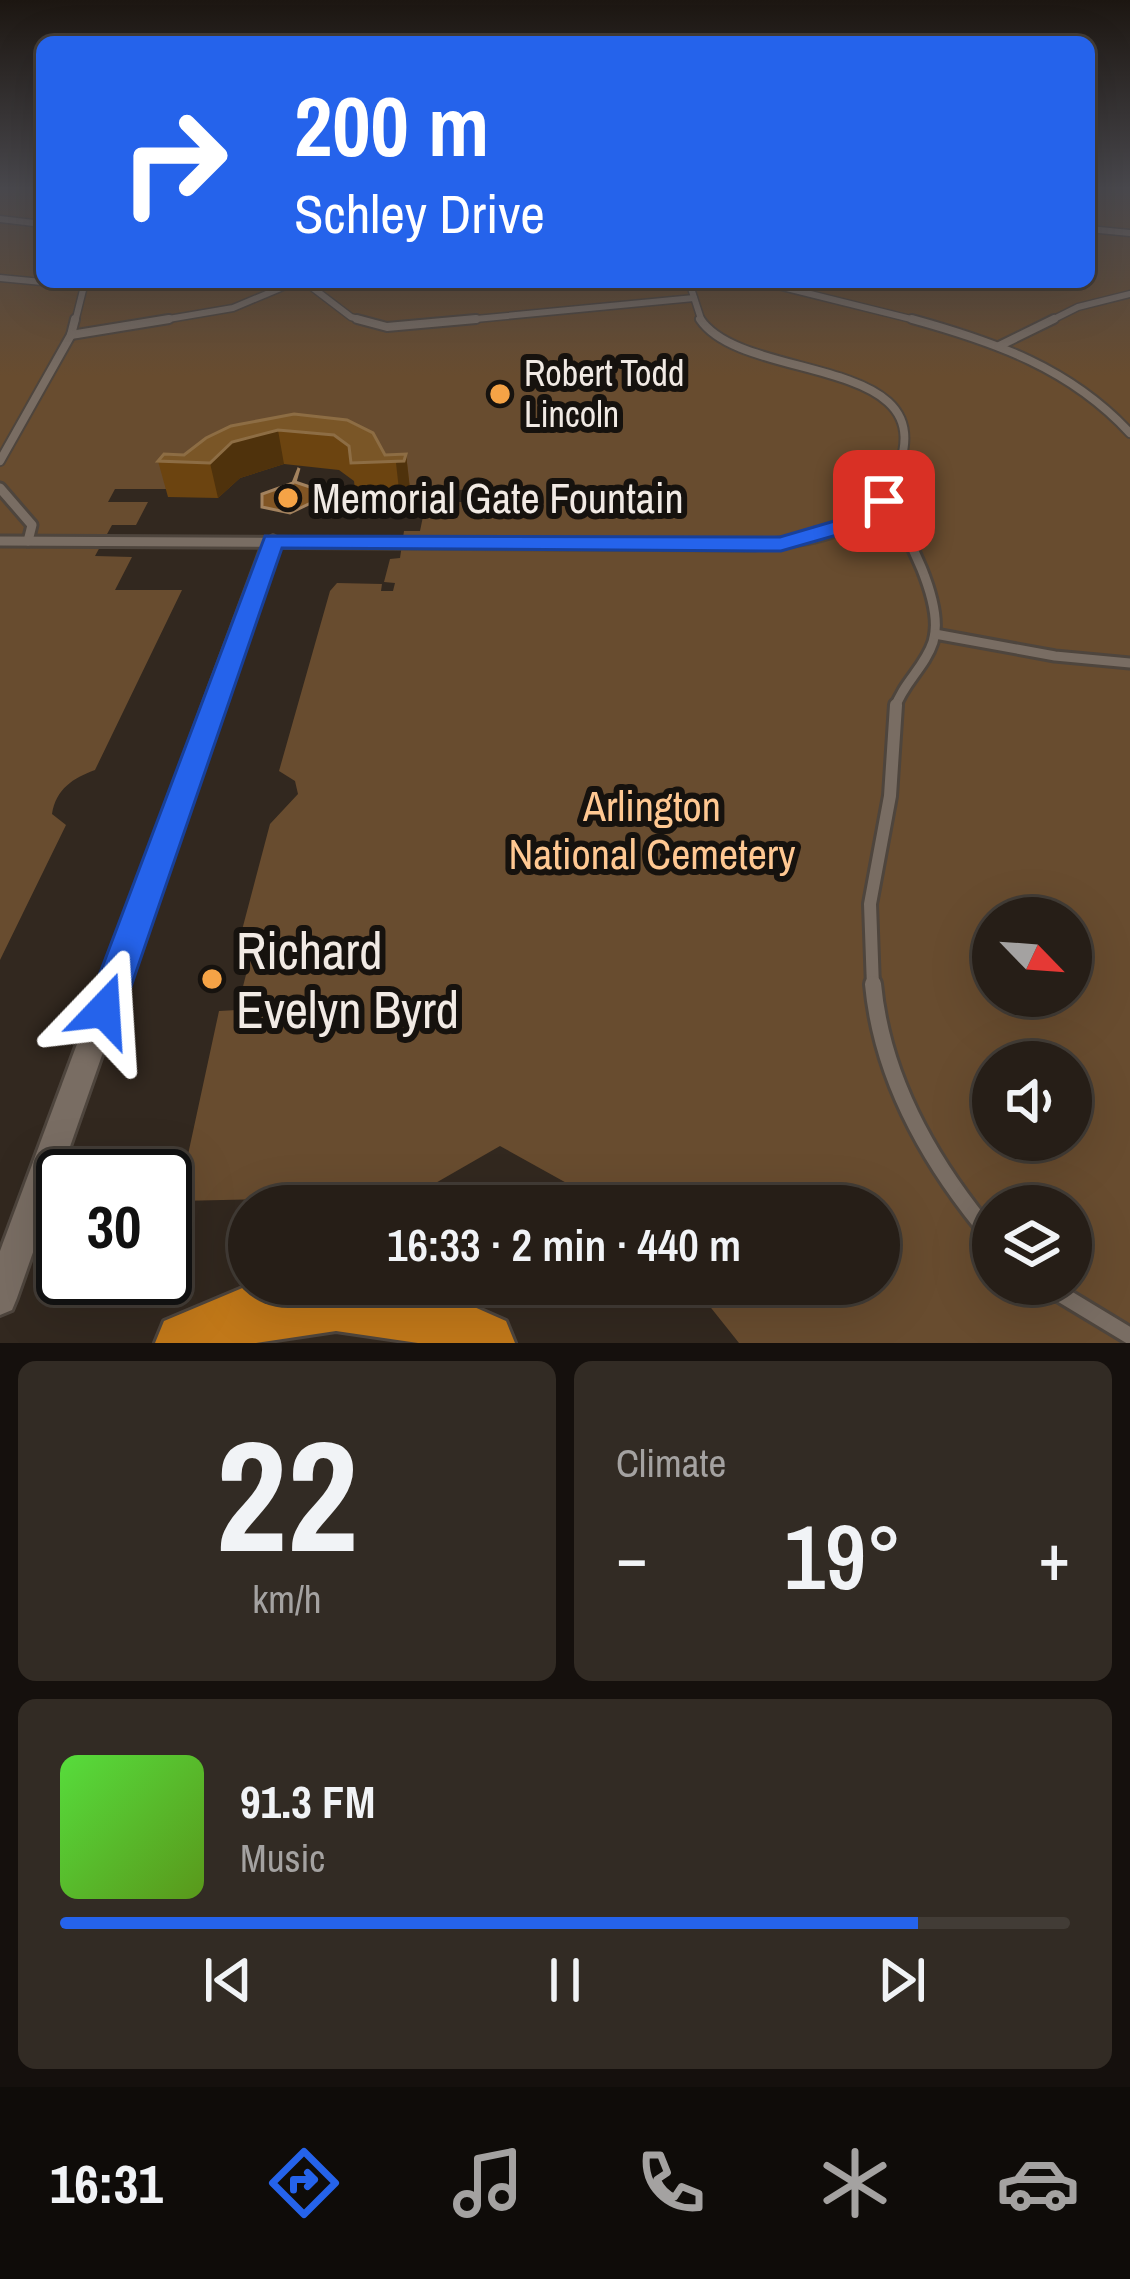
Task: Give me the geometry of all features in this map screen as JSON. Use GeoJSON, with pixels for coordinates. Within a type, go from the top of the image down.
{"type":"FeatureCollection","features":[{"type":"Feature","properties":{"kind":"highway"},"geometry":{"type":"LineString","coordinates":[[186,1343],[247,1317],[309,1302],[351,1299],[430,1315],[484,1343]]}},
{"type":"Feature","properties":{"kind":"street"},"geometry":{"type":"LineString","coordinates":[[0,1298],[273,541]]}},
{"type":"Feature","properties":{"kind":"lane"},"geometry":{"type":"LineString","coordinates":[[0,278],[36,281]]}},
{"type":"Feature","properties":{"kind":"lane"},"geometry":{"type":"LineString","coordinates":[[0,461],[71,335],[83,288]]}},
{"type":"Feature","properties":{"kind":"lane"},"geometry":{"type":"LineString","coordinates":[[71,335],[233,308],[281,288]]}},
{"type":"Feature","properties":{"kind":"lane"},"geometry":{"type":"LineString","coordinates":[[313,288],[351,317],[387,328],[694,298]]}},
{"type":"Feature","properties":{"kind":"lane"},"geometry":{"type":"LineString","coordinates":[[0,541],[781,544],[856,522],[884,501],[896,483],[902,445],[903,425],[894,409],[850,379],[727,342],[699,318],[691,288]]}},
{"type":"Feature","properties":{"kind":"lane"},"geometry":{"type":"LineString","coordinates":[[784,288],[999,346],[1090,388],[1130,433]]}},
{"type":"Feature","properties":{"kind":"lane"},"geometry":{"type":"LineString","coordinates":[[798,292],[804,288]]}},
{"type":"Feature","properties":{"kind":"lane"},"geometry":{"type":"LineString","coordinates":[[999,346],[1078,307],[1130,295]]}},
{"type":"Feature","properties":{"kind":"lane"},"geometry":{"type":"LineString","coordinates":[[0,488],[32,525],[28,541]]}},
{"type":"Feature","properties":{"kind":"lane"},"geometry":{"type":"LineString","coordinates":[[884,501],[899,517],[933,609],[935,634],[895,708],[891,789],[877,855],[869,931],[880,1017],[911,1118],[939,1168],[972,1211]]}},
{"type":"Feature","properties":{"kind":"lane"},"geometry":{"type":"LineString","coordinates":[[935,634],[1130,664]]}},
{"type":"Feature","properties":{"kind":"lane"},"geometry":{"type":"LineString","coordinates":[[1079,1305],[1130,1336]]}},
{"type":"Feature","properties":{"kind":"green space","name":"Arlington National Cemetery"},"geometry":{"type":"Polygon","coordinates":[[[0,251],[36,251],[36,288],[1095,288],[1095,251],[1130,251],[1130,1343],[739,1343],[709,1305],[900,1305],[900,1185],[570,1185],[500,1146],[432,1185],[228,1185],[228,1200],[192,1201],[189,1149],[219,1011],[237,1010],[252,951],[237,949],[270,824],[298,794],[295,781],[279,771],[330,591],[337,583],[382,584],[381,591],[393,591],[395,583],[384,582],[390,559],[400,558],[404,531],[420,531],[426,502],[465,502],[468,490],[408,489],[337,451],[167,489],[115,489],[108,502],[148,502],[136,525],[112,525],[95,556],[132,557],[115,590],[182,590],[95,770],[62,791],[52,814],[66,825],[0,960],[0,251]]]}},
{"type":"Feature","properties":{"kind":"shaded area","name":"Memorial Gate Fountain"},"geometry":{"type":"Polygon","coordinates":[[[299,468],[295,482],[313,488],[317,500],[290,513],[262,507],[262,494],[293,483],[299,468]]]}},
{"type":"Feature","properties":{"kind":"building"},"geometry":{"type":"Polygon","coordinates":[[[294,414],[347,420],[373,433],[385,455],[406,454],[404,461],[351,463],[349,446],[334,435],[278,430],[232,442],[210,463],[158,461],[164,454],[184,455],[231,426],[294,414]]]}},
{"type":"Feature","properties":{"kind":"place","name":"Robert Todd Lincoln"},"geometry":{"type":"Point","coordinates":[500,394]}},
{"type":"Feature","properties":{"kind":"place","name":"Memorial Gate Fountain"},"geometry":{"type":"Point","coordinates":[288,498]}},
{"type":"Feature","properties":{"kind":"place","name":"Richard Evelyn Byrd"},"geometry":{"type":"Point","coordinates":[212,979]}},
{"type":"Feature","properties":{"kind":"route"},"geometry":{"type":"LineString","coordinates":[[104,1010],[273,541],[781,544],[856,522],[884,501]]}}]}
